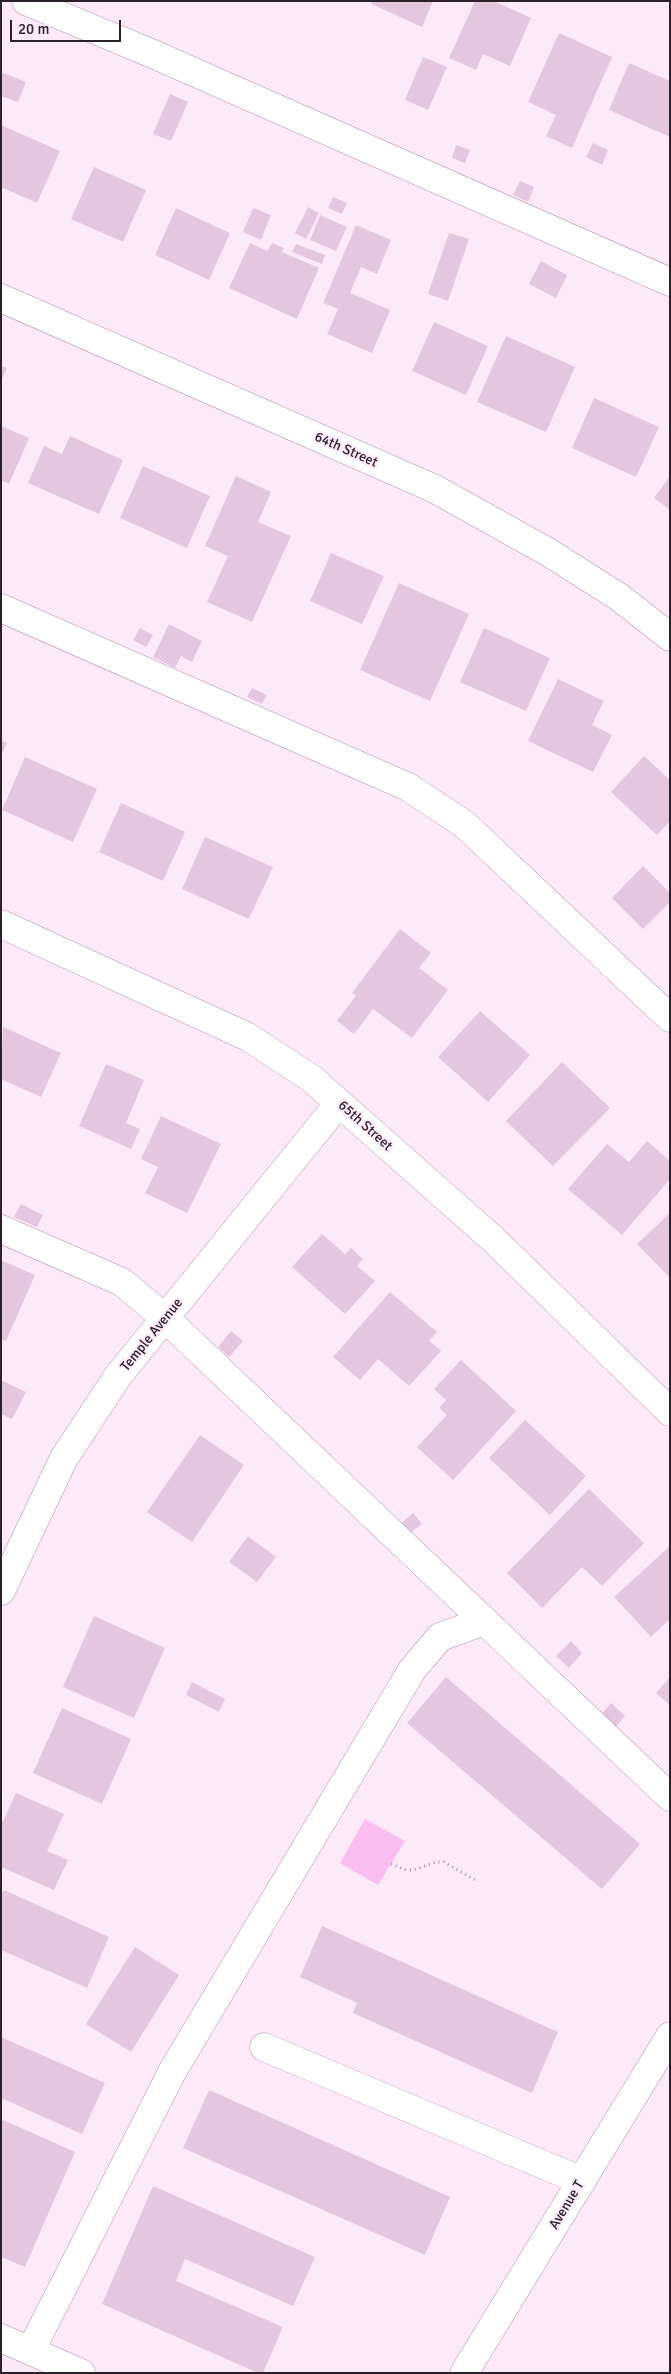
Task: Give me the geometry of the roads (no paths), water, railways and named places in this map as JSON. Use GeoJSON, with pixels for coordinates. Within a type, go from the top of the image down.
{"type":"FeatureCollection","features":[{"type":"Feature","properties":{"kind":"street"},"geometry":{"type":"LineString","coordinates":[[26,1],[153,54],[670,282]]}},
{"type":"Feature","properties":{"kind":"street","name":"64th Street"},"geometry":{"type":"LineString","coordinates":[[1,298],[435,489],[548,552],[619,597],[670,637]]}},
{"type":"Feature","properties":{"kind":"street"},"geometry":{"type":"LineString","coordinates":[[1,608],[408,788],[464,824],[670,1018]]}},
{"type":"Feature","properties":{"kind":"street","name":"65th Street"},"geometry":{"type":"LineString","coordinates":[[1,924],[248,1037],[312,1079],[496,1242],[670,1412]]}},
{"type":"Feature","properties":{"kind":"street","name":"Temple Avenue"},"geometry":{"type":"LineString","coordinates":[[1,1591],[64,1458],[118,1376],[339,1103]]}},
{"type":"Feature","properties":{"kind":"street"},"geometry":{"type":"LineString","coordinates":[[1,1229],[122,1282],[165,1318],[670,1797]]}},
{"type":"Feature","properties":{"kind":"street"},"geometry":{"type":"LineString","coordinates":[[31,2350],[172,2072],[412,1670],[440,1637],[484,1621]]}},
{"type":"Feature","properties":{"kind":"street","name":"Avenue T"},"geometry":{"type":"LineString","coordinates":[[464,2373],[670,2036]]}},
{"type":"Feature","properties":{"kind":"street"},"geometry":{"type":"LineString","coordinates":[[264,2046],[582,2181]]}},
{"type":"Feature","properties":{"kind":"street"},"geometry":{"type":"LineString","coordinates":[[1,2338],[81,2373]]}}]}
